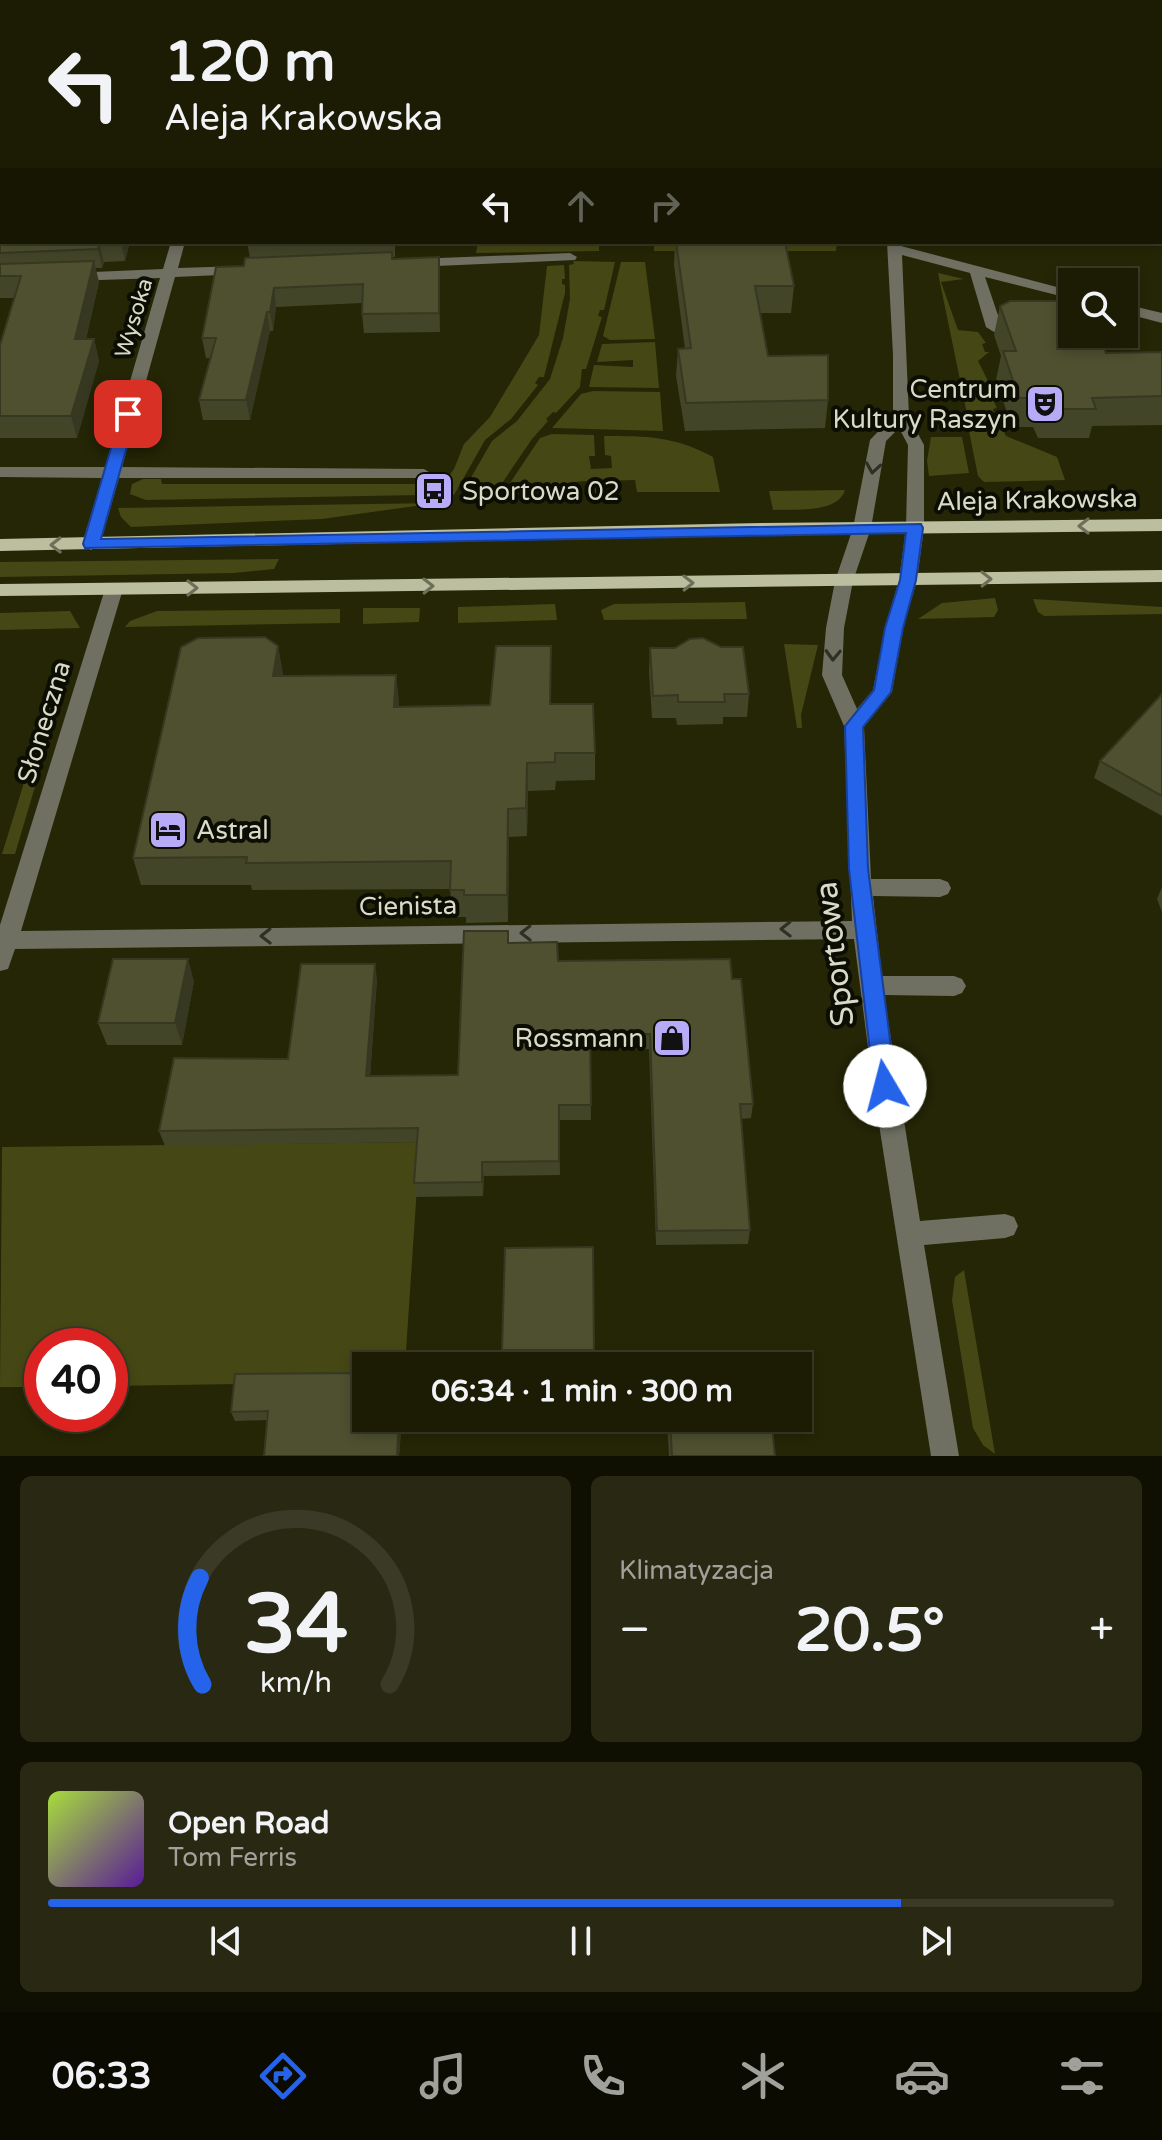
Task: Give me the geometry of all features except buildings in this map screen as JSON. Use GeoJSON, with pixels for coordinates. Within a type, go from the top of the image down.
{"type":"FeatureCollection","features":[{"type":"Feature","properties":{"kind":"main road","name":"Aleja Krakowska"},"geometry":{"type":"LineString","coordinates":[[0,545],[1162,525]]}},
{"type":"Feature","properties":{"kind":"main road"},"geometry":{"type":"LineString","coordinates":[[0,590],[1162,576]]}},
{"type":"Feature","properties":{"kind":"street","name":"Wysoka"},"geometry":{"type":"LineString","coordinates":[[91,544],[178,244]]}},
{"type":"Feature","properties":{"kind":"street"},"geometry":{"type":"LineString","coordinates":[[854,726],[882,692],[894,628],[908,580],[915,528],[916,445],[901,417],[901,355],[894,246],[1058,291]]}},
{"type":"Feature","properties":{"kind":"street"},"geometry":{"type":"LineString","coordinates":[[406,264],[570,257]]}},
{"type":"Feature","properties":{"kind":"street"},"geometry":{"type":"LineString","coordinates":[[47,278],[264,269]]}},
{"type":"Feature","properties":{"kind":"street"},"geometry":{"type":"LineString","coordinates":[[976,270],[994,327]]}},
{"type":"Feature","properties":{"kind":"street"},"geometry":{"type":"LineString","coordinates":[[1138,312],[1162,318]]}},
{"type":"Feature","properties":{"kind":"street","name":"Sportowa"},"geometry":{"type":"LineString","coordinates":[[901,417],[878,440],[862,528],[844,581],[835,628],[832,675],[854,726],[864,930],[945,1456]]}},
{"type":"Feature","properties":{"kind":"street"},"geometry":{"type":"LineString","coordinates":[[0,472],[424,474]]}},
{"type":"Feature","properties":{"kind":"street","name":"Słoneczna"},"geometry":{"type":"LineString","coordinates":[[2,948],[114,589]]}},
{"type":"Feature","properties":{"kind":"street"},"geometry":{"type":"LineString","coordinates":[[860,887],[940,888]]}},
{"type":"Feature","properties":{"kind":"street","name":"Cienista"},"geometry":{"type":"LineString","coordinates":[[2,948],[864,930]]}},
{"type":"Feature","properties":{"kind":"street"},"geometry":{"type":"LineString","coordinates":[[871,985],[954,986]]}},
{"type":"Feature","properties":{"kind":"street"},"geometry":{"type":"LineString","coordinates":[[909,1234],[1005,1226]]}},
{"type":"Feature","properties":{"kind":"shaded area"},"geometry":{"type":"Polygon","coordinates":[[[478,244],[599,245],[599,251],[476,253],[478,244]]]}},
{"type":"Feature","properties":{"kind":"shaded area"},"geometry":{"type":"Polygon","coordinates":[[[654,244],[837,244],[836,251],[654,251],[654,244]]]}},
{"type":"Feature","properties":{"kind":"shaded area"},"geometry":{"type":"Polygon","coordinates":[[[573,261],[615,262],[586,369],[582,369],[580,387],[556,413],[553,412],[546,419],[548,421],[494,495],[461,495],[492,441],[517,421],[550,379],[563,338],[570,299],[569,265],[574,264],[573,261]]]}},
{"type":"Feature","properties":{"kind":"shaded area"},"geometry":{"type":"Polygon","coordinates":[[[621,262],[645,262],[655,339],[610,340],[603,336],[621,262]]]}},
{"type":"Feature","properties":{"kind":"shaded area"},"geometry":{"type":"Polygon","coordinates":[[[564,265],[565,279],[562,279],[562,284],[565,285],[565,293],[544,377],[539,377],[535,383],[538,385],[511,419],[485,440],[454,495],[441,495],[441,487],[422,488],[422,495],[146,500],[130,494],[132,484],[143,479],[161,479],[162,484],[443,484],[454,469],[464,444],[490,417],[539,335],[547,266],[564,265]]]}},
{"type":"Feature","properties":{"kind":"shaded area"},"geometry":{"type":"Polygon","coordinates":[[[938,273],[964,279],[941,282],[958,330],[978,332],[986,343],[982,344],[985,352],[989,352],[978,361],[997,408],[993,409],[995,417],[1001,420],[985,420],[984,415],[967,414],[938,273]]]}},
{"type":"Feature","properties":{"kind":"shaded area"},"geometry":{"type":"Polygon","coordinates":[[[655,342],[659,388],[589,387],[594,365],[633,367],[633,360],[597,362],[602,344],[655,342]]]}},
{"type":"Feature","properties":{"kind":"shaded area"},"geometry":{"type":"Polygon","coordinates":[[[593,391],[660,392],[663,431],[552,428],[581,394],[593,391]]]}},
{"type":"Feature","properties":{"kind":"shaded area"},"geometry":{"type":"Polygon","coordinates":[[[1003,430],[1006,436],[1057,457],[1065,480],[984,482],[978,476],[969,431],[1003,430]]]}},
{"type":"Feature","properties":{"kind":"shaded area"},"geometry":{"type":"Polygon","coordinates":[[[552,434],[594,435],[595,456],[589,456],[591,469],[612,468],[611,456],[605,455],[604,436],[647,437],[686,445],[713,457],[720,492],[637,492],[635,480],[603,481],[604,493],[587,493],[586,481],[574,482],[573,493],[502,495],[540,438],[552,434]]]}},
{"type":"Feature","properties":{"kind":"shaded area"},"geometry":{"type":"Polygon","coordinates":[[[931,437],[962,437],[969,473],[929,476],[927,461],[931,437]]]}},
{"type":"Feature","properties":{"kind":"shaded area"},"geometry":{"type":"Polygon","coordinates":[[[845,490],[841,498],[824,507],[792,510],[773,510],[769,491],[845,490]]]}},
{"type":"Feature","properties":{"kind":"shaded area"},"geometry":{"type":"Polygon","coordinates":[[[437,503],[322,519],[131,527],[121,517],[118,508],[437,503]]]}},
{"type":"Feature","properties":{"kind":"shaded area"},"geometry":{"type":"Polygon","coordinates":[[[279,559],[274,569],[234,573],[0,577],[0,562],[279,559]]]}},
{"type":"Feature","properties":{"kind":"shaded area"},"geometry":{"type":"Polygon","coordinates":[[[995,598],[998,610],[994,617],[918,619],[942,603],[995,598]]]}},
{"type":"Feature","properties":{"kind":"shaded area"},"geometry":{"type":"Polygon","coordinates":[[[1033,599],[1162,607],[1162,614],[1044,616],[1038,612],[1033,599]]]}},
{"type":"Feature","properties":{"kind":"shaded area"},"geometry":{"type":"Polygon","coordinates":[[[745,602],[747,619],[604,620],[601,610],[614,604],[745,602]]]}},
{"type":"Feature","properties":{"kind":"shaded area"},"geometry":{"type":"Polygon","coordinates":[[[555,604],[557,620],[458,623],[458,607],[555,604]]]}},
{"type":"Feature","properties":{"kind":"shaded area"},"geometry":{"type":"Polygon","coordinates":[[[363,608],[420,608],[419,622],[363,624],[363,608]]]}},
{"type":"Feature","properties":{"kind":"shaded area"},"geometry":{"type":"Polygon","coordinates":[[[340,609],[340,623],[125,627],[130,621],[157,611],[340,609]]]}},
{"type":"Feature","properties":{"kind":"shaded area"},"geometry":{"type":"Polygon","coordinates":[[[70,611],[80,628],[0,630],[0,613],[70,611]]]}},
{"type":"Feature","properties":{"kind":"shaded area"},"geometry":{"type":"Polygon","coordinates":[[[784,644],[818,645],[801,715],[802,728],[797,728],[784,644]]]}},
{"type":"Feature","properties":{"kind":"shaded area"},"geometry":{"type":"Polygon","coordinates":[[[60,666],[71,666],[15,854],[2,854],[60,666]]]}},
{"type":"Feature","properties":{"kind":"shaded area"},"geometry":{"type":"Polygon","coordinates":[[[420,1142],[406,1352],[352,1352],[352,1382],[128,1386],[128,1328],[24,1328],[24,1387],[0,1387],[2,1147],[420,1142]]]}},
{"type":"Feature","properties":{"kind":"shaded area"},"geometry":{"type":"Polygon","coordinates":[[[964,1270],[995,1454],[983,1445],[973,1428],[952,1300],[955,1277],[964,1270]]]}},
{"type":"Feature","properties":{"kind":"place","name":"Centrum Kultury Raszyn"},"geometry":{"type":"Point","coordinates":[1045,404]}},
{"type":"Feature","properties":{"kind":"place","name":"Sportowa 02"},"geometry":{"type":"Point","coordinates":[434,491]}},
{"type":"Feature","properties":{"kind":"place","name":"Astral"},"geometry":{"type":"Point","coordinates":[168,830]}},
{"type":"Feature","properties":{"kind":"place","name":"Rossmann"},"geometry":{"type":"Point","coordinates":[672,1038]}},
{"type":"Feature","properties":{"kind":"route"},"geometry":{"type":"LineString","coordinates":[[128,414],[91,544],[915,528],[908,580],[888,653],[882,692],[854,726],[864,930],[885,1086]]}}]}
